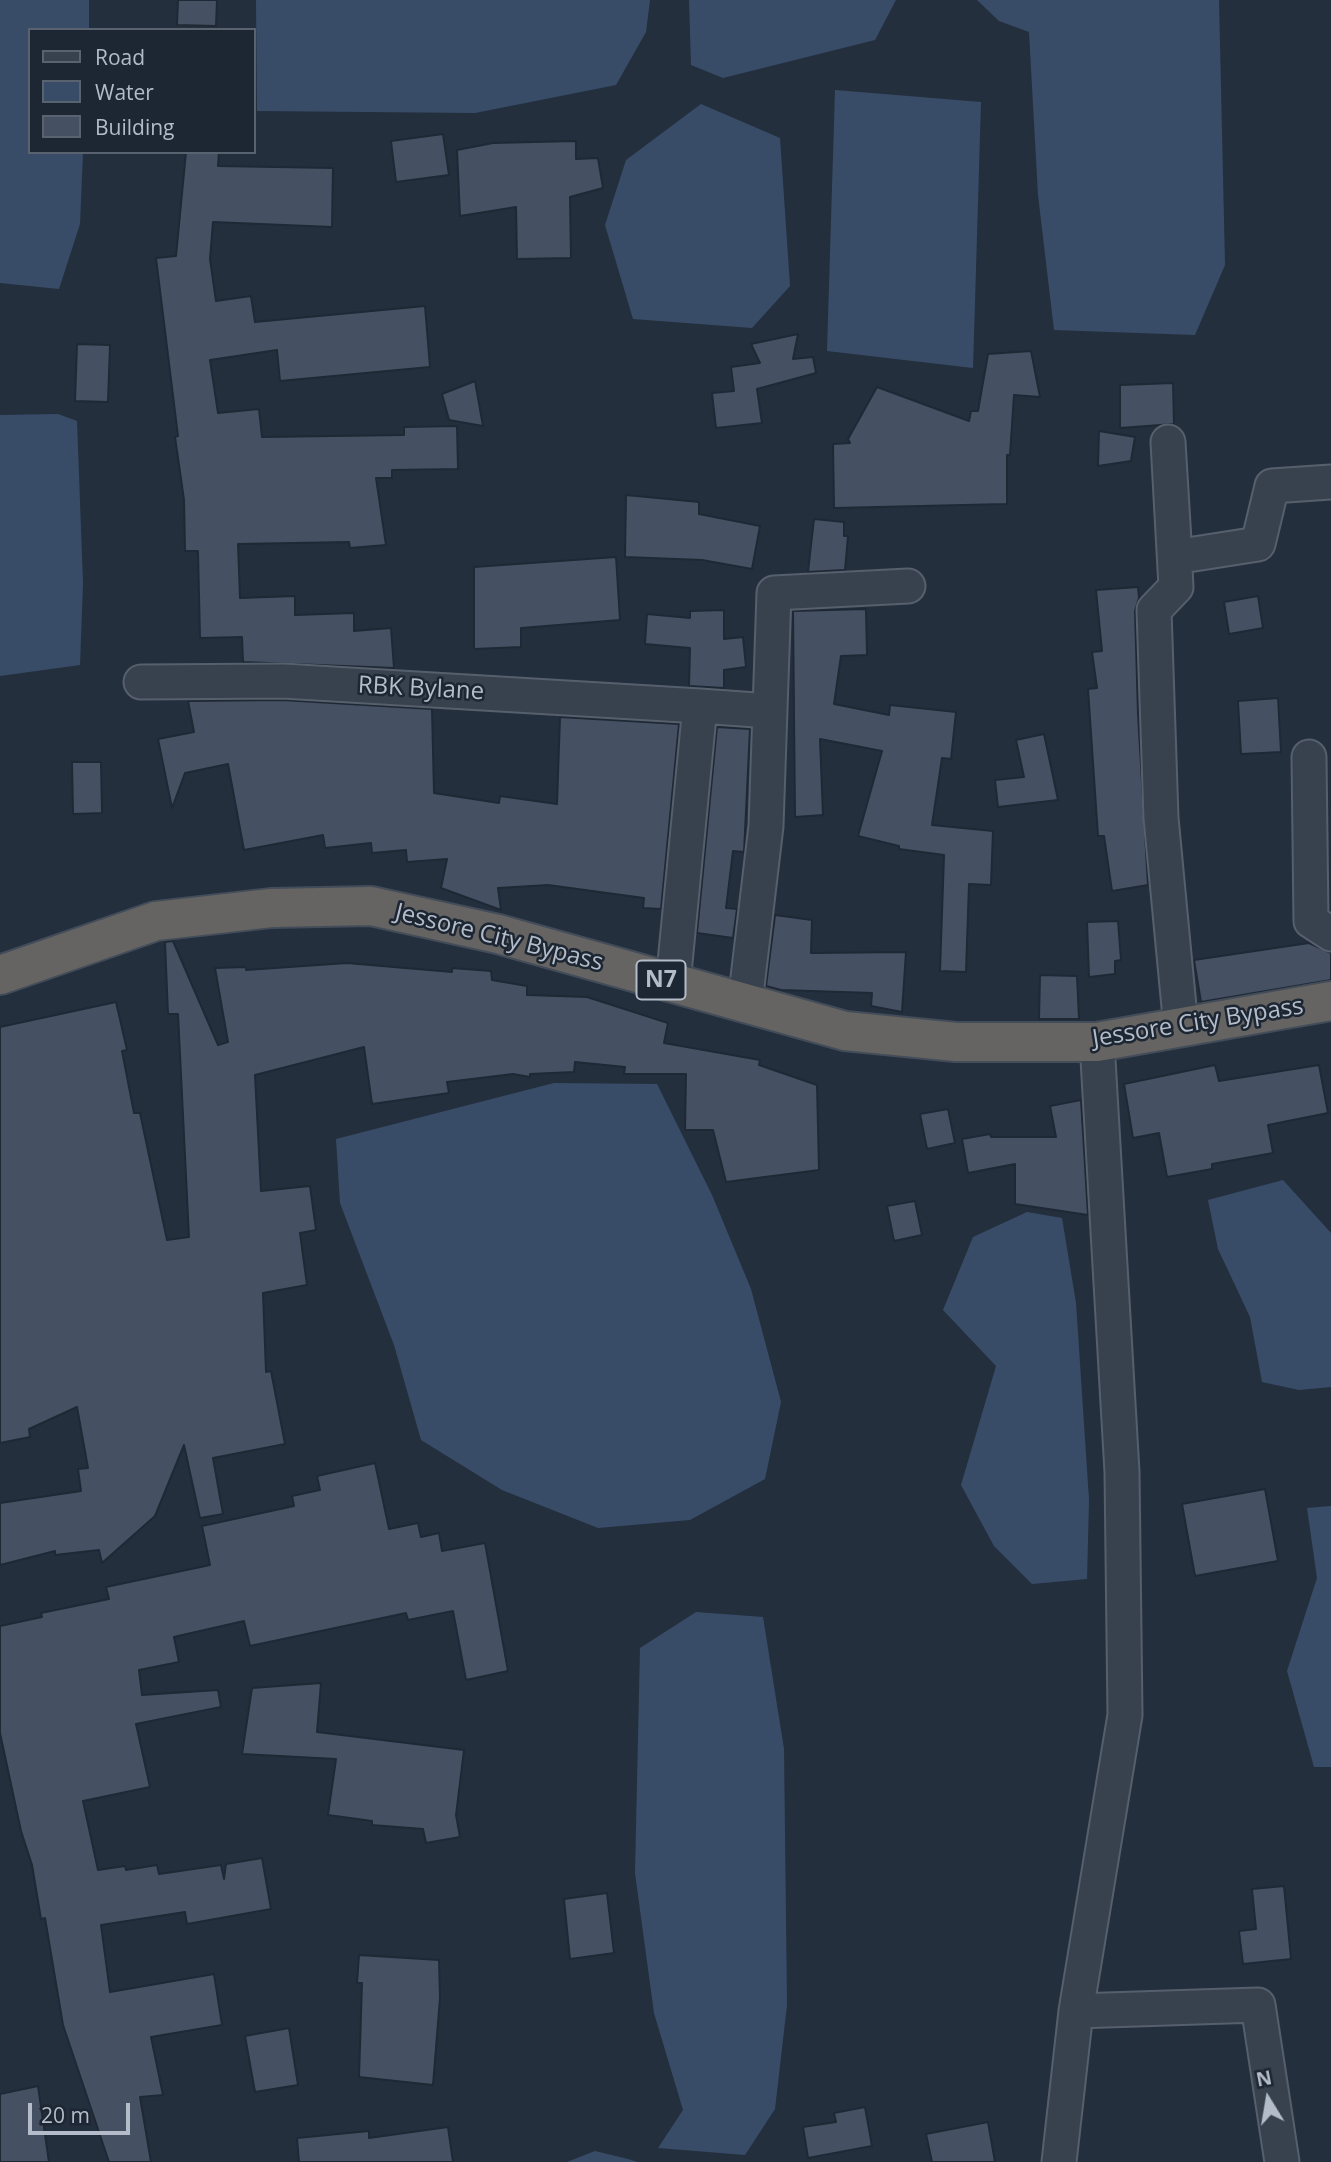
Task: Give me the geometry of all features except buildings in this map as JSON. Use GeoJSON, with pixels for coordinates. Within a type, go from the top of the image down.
{"type":"FeatureCollection","features":[{"type":"Feature","properties":{"kind":"highway","name":"Jessore City Bypass"},"geometry":{"type":"LineString","coordinates":[[0,975],[156,921],[271,908],[371,906],[498,934],[845,1031],[956,1042],[1097,1042],[1331,1000]]}},
{"type":"Feature","properties":{"kind":"street"},"geometry":{"type":"LineString","coordinates":[[1181,1028],[1161,818],[1154,610],[1176,587],[1168,442],[1175,557],[1258,544],[1272,486],[1331,482]]}},
{"type":"Feature","properties":{"kind":"street"},"geometry":{"type":"LineString","coordinates":[[745,1003],[766,826],[774,593],[908,586]]}},
{"type":"Feature","properties":{"kind":"street","name":"RBK Bylane"},"geometry":{"type":"LineString","coordinates":[[141,682],[284,681],[770,711]]}},
{"type":"Feature","properties":{"kind":"street"},"geometry":{"type":"LineString","coordinates":[[673,983],[700,706]]}},
{"type":"Feature","properties":{"kind":"street"},"geometry":{"type":"LineString","coordinates":[[1309,757],[1311,921],[1331,934]]}},
{"type":"Feature","properties":{"kind":"street"},"geometry":{"type":"LineString","coordinates":[[1059,2162],[1076,2011],[1125,1715],[1122,1472],[1097,1042]]}},
{"type":"Feature","properties":{"kind":"street"},"geometry":{"type":"LineString","coordinates":[[1076,2011],[1258,2005],[1282,2162]]}},
{"type":"Feature","properties":{"kind":"water"},"geometry":{"type":"Polygon","coordinates":[[[0,0],[89,0],[89,28],[28,28],[28,154],[83,154],[80,224],[59,289],[0,283],[0,0]]]}},
{"type":"Feature","properties":{"kind":"water"},"geometry":{"type":"Polygon","coordinates":[[[256,0],[650,0],[646,32],[616,85],[475,113],[257,111],[256,0]]]}},
{"type":"Feature","properties":{"kind":"water"},"geometry":{"type":"Polygon","coordinates":[[[689,0],[896,0],[875,40],[723,78],[691,65],[689,0]]]}},
{"type":"Feature","properties":{"kind":"water"},"geometry":{"type":"Polygon","coordinates":[[[977,0],[1219,0],[1225,265],[1195,335],[1054,330],[1038,195],[1029,32],[999,21],[977,0]]]}},
{"type":"Feature","properties":{"kind":"water"},"geometry":{"type":"Polygon","coordinates":[[[835,90],[981,102],[973,368],[827,351],[835,90]]]}},
{"type":"Feature","properties":{"kind":"water"},"geometry":{"type":"Polygon","coordinates":[[[701,104],[780,138],[790,286],[752,328],[633,319],[605,225],[626,160],[701,104]]]}},
{"type":"Feature","properties":{"kind":"water"},"geometry":{"type":"Polygon","coordinates":[[[58,414],[77,421],[83,583],[80,665],[0,676],[0,415],[58,414]]]}},
{"type":"Feature","properties":{"kind":"water"},"geometry":{"type":"Polygon","coordinates":[[[554,1083],[657,1084],[712,1195],[751,1289],[781,1402],[765,1479],[690,1520],[598,1528],[502,1490],[421,1440],[394,1345],[340,1203],[336,1139],[554,1083]]]}},
{"type":"Feature","properties":{"kind":"water"},"geometry":{"type":"Polygon","coordinates":[[[1283,1180],[1331,1233],[1331,1387],[1299,1390],[1262,1382],[1250,1317],[1218,1249],[1208,1200],[1283,1180]]]}},
{"type":"Feature","properties":{"kind":"water"},"geometry":{"type":"Polygon","coordinates":[[[1027,1212],[1062,1218],[1076,1303],[1089,1500],[1087,1579],[1032,1584],[994,1546],[961,1485],[996,1366],[943,1310],[973,1237],[1027,1212]]]}},
{"type":"Feature","properties":{"kind":"water"},"geometry":{"type":"Polygon","coordinates":[[[1331,1506],[1331,1767],[1314,1767],[1287,1671],[1317,1578],[1307,1508],[1331,1506]]]}},
{"type":"Feature","properties":{"kind":"water"},"geometry":{"type":"Polygon","coordinates":[[[696,1612],[763,1617],[784,1749],[787,2005],[775,2109],[745,2155],[658,2148],[683,2110],[654,2013],[635,1873],[640,1648],[696,1612]]]}},
{"type":"Feature","properties":{"kind":"water"},"geometry":{"type":"Polygon","coordinates":[[[595,2151],[628,2159],[638,2162],[567,2162],[595,2151]]]}}]}
